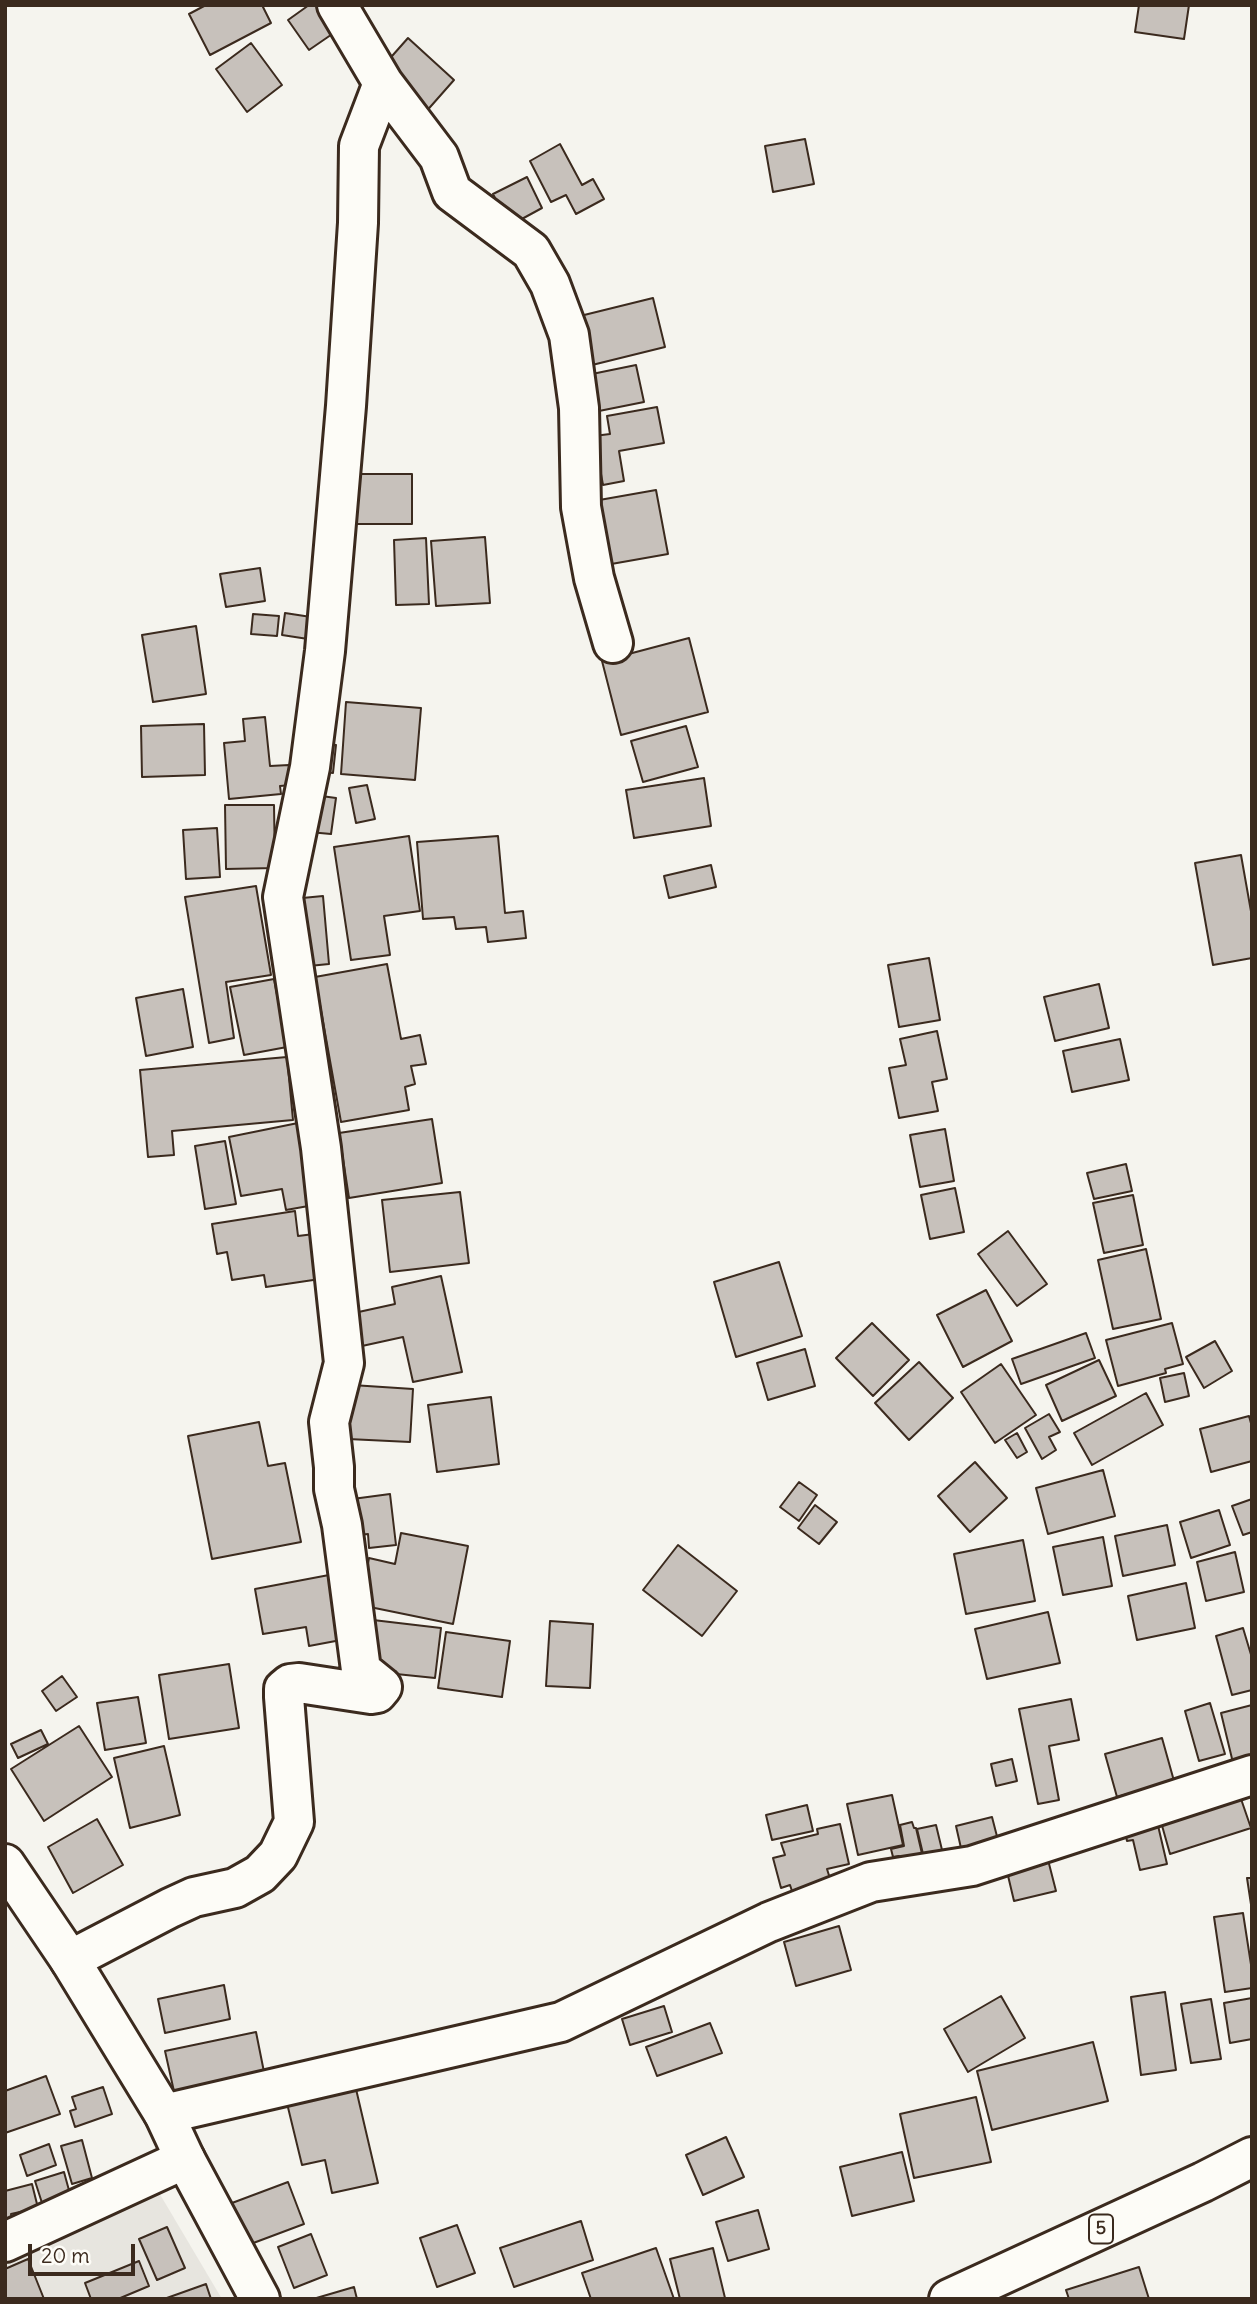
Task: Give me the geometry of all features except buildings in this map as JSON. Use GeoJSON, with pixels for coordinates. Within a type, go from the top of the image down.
{"type":"FeatureCollection","features":[{"type":"Feature","properties":{"kind":"main road"},"geometry":{"type":"LineString","coordinates":[[337,5],[383,83],[439,157],[453,192],[531,251],[550,284],[569,335],[579,408],[580,507],[594,578],[613,643]]}},
{"type":"Feature","properties":{"kind":"main road"},"geometry":{"type":"LineString","coordinates":[[71,1960],[194,1897],[235,1888],[260,1874],[278,1855],[294,1822],[284,1689],[290,1684],[299,1683],[371,1694],[382,1688],[361,1670],[342,1525],[334,1489],[328,1422],[344,1363],[321,1148],[283,897],[310,766],[325,651],[346,406],[358,223],[359,146],[383,83]]}},
{"type":"Feature","properties":{"kind":"main road"},"geometry":{"type":"LineString","coordinates":[[164,2114],[561,2022],[769,1922],[871,1882],[972,1866],[1252,1775]]}},
{"type":"Feature","properties":{"kind":"main road"},"geometry":{"type":"LineString","coordinates":[[5,1864],[71,1960],[164,2114],[260,2299]]}},
{"type":"Feature","properties":{"kind":"main road","name":"5"},"geometry":{"type":"LineString","coordinates":[[949,2299],[1252,2157]]}},
{"type":"Feature","properties":{"kind":"main road"},"geometry":{"type":"LineString","coordinates":[[5,2242],[185,2159]]}},
{"type":"Feature","properties":{"kind":"shaded area"},"geometry":{"type":"Polygon","coordinates":[[[158,2191],[222,2299],[5,2299],[5,2232],[158,2191]]]}}]}
